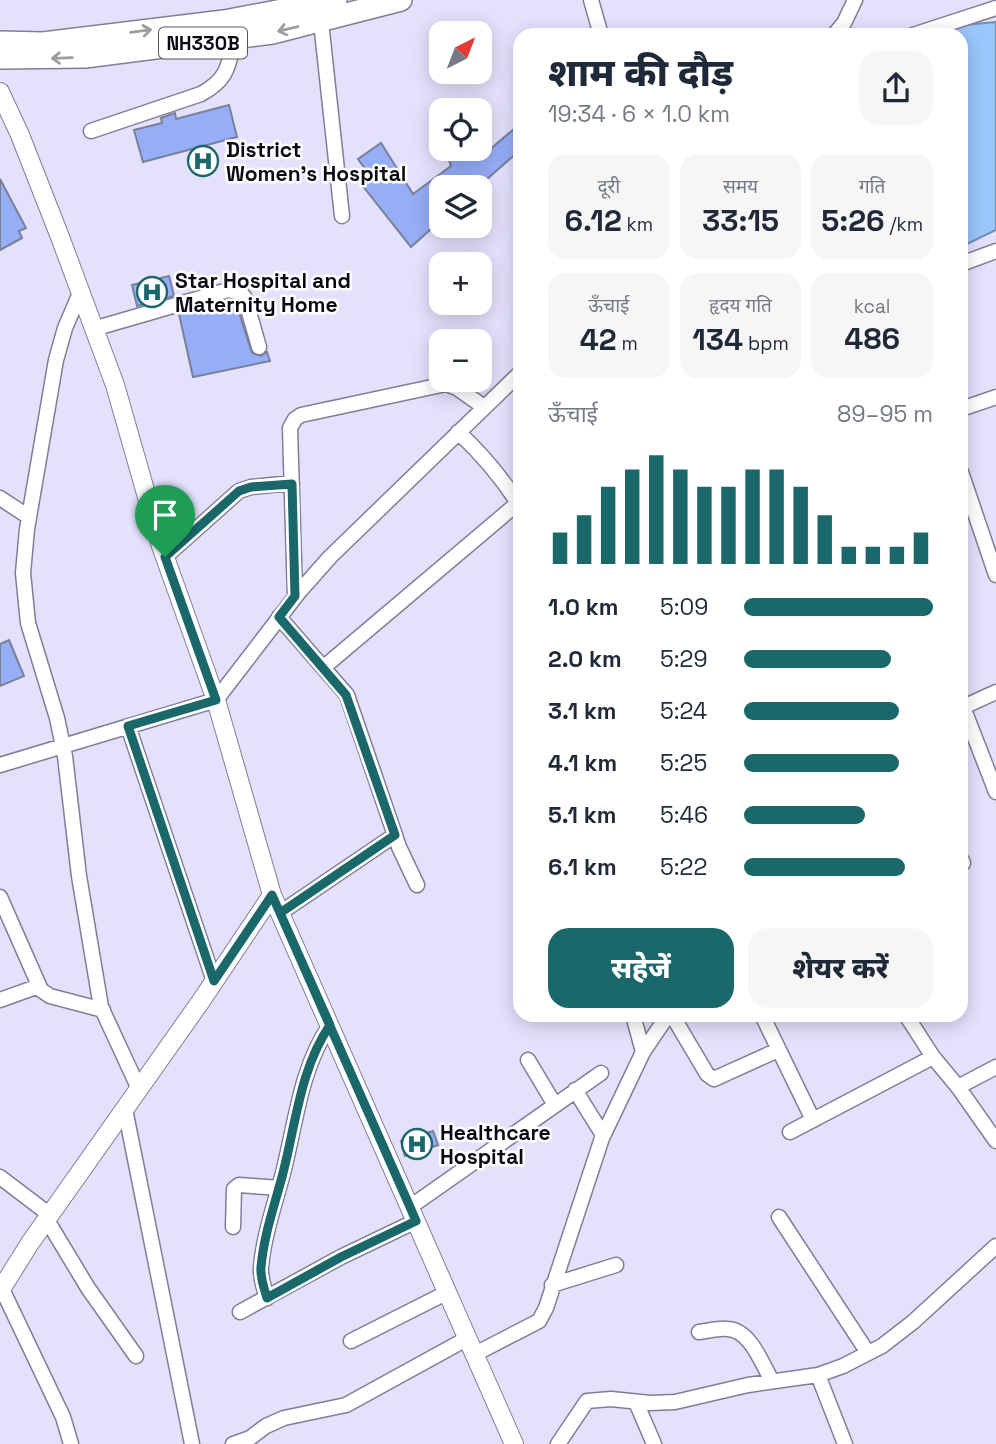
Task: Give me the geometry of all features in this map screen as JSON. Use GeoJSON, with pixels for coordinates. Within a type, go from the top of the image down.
{"type":"FeatureCollection","features":[{"type":"Feature","properties":{"kind":"highway","name":"NH330B"},"geometry":{"type":"LineString","coordinates":[[0,42],[43,43],[212,23],[336,0]]}},
{"type":"Feature","properties":{"kind":"highway","name":"NH330B"},"geometry":{"type":"LineString","coordinates":[[0,58],[85,57],[272,33],[401,0]]}},
{"type":"Feature","properties":{"kind":"main road"},"geometry":{"type":"LineString","coordinates":[[0,92],[6,114],[115,385],[165,557],[216,700],[272,895],[514,1444]]}},
{"type":"Feature","properties":{"kind":"main road"},"geometry":{"type":"LineString","coordinates":[[1,1290],[272,895]]}},
{"type":"Feature","properties":{"kind":"street"},"geometry":{"type":"LineString","coordinates":[[591,0],[599,28]]}},
{"type":"Feature","properties":{"kind":"street"},"geometry":{"type":"LineString","coordinates":[[840,28],[855,0]]}},
{"type":"Feature","properties":{"kind":"street"},"geometry":{"type":"LineString","coordinates":[[935,28],[996,8]]}},
{"type":"Feature","properties":{"kind":"street"},"geometry":{"type":"LineString","coordinates":[[321,22],[342,216]]}},
{"type":"Feature","properties":{"kind":"street"},"geometry":{"type":"LineString","coordinates":[[91,131],[201,94],[214,87],[223,79],[228,68],[235,38]]}},
{"type":"Feature","properties":{"kind":"street"},"geometry":{"type":"LineString","coordinates":[[968,261],[996,251]]}},
{"type":"Feature","properties":{"kind":"street"},"geometry":{"type":"LineString","coordinates":[[93,329],[228,290],[244,298],[259,347]]}},
{"type":"Feature","properties":{"kind":"street"},"geometry":{"type":"LineString","coordinates":[[80,293],[65,328],[56,360],[29,517],[23,573],[28,623],[63,746],[79,876],[103,1010],[139,1089]]}},
{"type":"Feature","properties":{"kind":"street"},"geometry":{"type":"LineString","coordinates":[[0,765],[216,700],[295,596],[330,557],[513,380]]}},
{"type":"Feature","properties":{"kind":"street"},"geometry":{"type":"LineString","coordinates":[[295,596],[292,423],[301,415],[446,384],[457,388],[484,407]]}},
{"type":"Feature","properties":{"kind":"street"},"geometry":{"type":"LineString","coordinates":[[968,407],[996,397]]}},
{"type":"Feature","properties":{"kind":"street"},"geometry":{"type":"LineString","coordinates":[[458,432],[475,447],[513,495]]}},
{"type":"Feature","properties":{"kind":"street"},"geometry":{"type":"LineString","coordinates":[[165,557],[239,491],[251,487],[292,484]]}},
{"type":"Feature","properties":{"kind":"street"},"geometry":{"type":"LineString","coordinates":[[968,492],[994,564]]}},
{"type":"Feature","properties":{"kind":"street"},"geometry":{"type":"LineString","coordinates":[[0,498],[29,517]]}},
{"type":"Feature","properties":{"kind":"street"},"geometry":{"type":"LineString","coordinates":[[324,667],[513,509]]}},
{"type":"Feature","properties":{"kind":"street"},"geometry":{"type":"LineString","coordinates":[[279,617],[346,695],[395,835],[417,885]]}},
{"type":"Feature","properties":{"kind":"street"},"geometry":{"type":"LineString","coordinates":[[968,705],[996,692]]}},
{"type":"Feature","properties":{"kind":"street"},"geometry":{"type":"LineString","coordinates":[[968,723],[996,792]]}},
{"type":"Feature","properties":{"kind":"street"},"geometry":{"type":"LineString","coordinates":[[128,726],[214,981]]}},
{"type":"Feature","properties":{"kind":"street"},"geometry":{"type":"LineString","coordinates":[[280,913],[395,835]]}},
{"type":"Feature","properties":{"kind":"street"},"geometry":{"type":"LineString","coordinates":[[0,897],[39,986],[50,996],[103,1010]]}},
{"type":"Feature","properties":{"kind":"street"},"geometry":{"type":"LineString","coordinates":[[0,1000],[39,986]]}},
{"type":"Feature","properties":{"kind":"street"},"geometry":{"type":"LineString","coordinates":[[631,1022],[638,1033]]}},
{"type":"Feature","properties":{"kind":"street"},"geometry":{"type":"LineString","coordinates":[[635,1022],[640,1056]]}},
{"type":"Feature","properties":{"kind":"street"},"geometry":{"type":"LineString","coordinates":[[233,1444],[250,1438],[266,1426],[284,1418],[346,1405],[472,1346],[539,1321],[603,1135],[640,1056],[665,1022]]}},
{"type":"Feature","properties":{"kind":"street"},"geometry":{"type":"LineString","coordinates":[[674,1022],[707,1074],[714,1079],[778,1050]]}},
{"type":"Feature","properties":{"kind":"street"},"geometry":{"type":"LineString","coordinates":[[765,1022],[813,1120]]}},
{"type":"Feature","properties":{"kind":"street"},"geometry":{"type":"LineString","coordinates":[[910,1022],[933,1057],[994,1134]]}},
{"type":"Feature","properties":{"kind":"street"},"geometry":{"type":"LineString","coordinates":[[267,1298],[261,1269],[267,1226],[279,1188],[300,1096],[318,1043],[330,1025]]}},
{"type":"Feature","properties":{"kind":"street"},"geometry":{"type":"LineString","coordinates":[[790,1132],[933,1057]]}},
{"type":"Feature","properties":{"kind":"street"},"geometry":{"type":"LineString","coordinates":[[528,1060],[555,1105]]}},
{"type":"Feature","properties":{"kind":"street"},"geometry":{"type":"LineString","coordinates":[[958,1087],[996,1067]]}},
{"type":"Feature","properties":{"kind":"street"},"geometry":{"type":"LineString","coordinates":[[240,1312],[413,1214],[601,1073]]}},
{"type":"Feature","properties":{"kind":"street"},"geometry":{"type":"LineString","coordinates":[[575,1090],[603,1135]]}},
{"type":"Feature","properties":{"kind":"street"},"geometry":{"type":"LineString","coordinates":[[125,1109],[192,1444]]}},
{"type":"Feature","properties":{"kind":"street"},"geometry":{"type":"LineString","coordinates":[[0,1177],[48,1218],[88,1288],[136,1356]]}},
{"type":"Feature","properties":{"kind":"street"},"geometry":{"type":"LineString","coordinates":[[233,1227],[234,1189],[239,1185],[279,1188]]}},
{"type":"Feature","properties":{"kind":"street"},"geometry":{"type":"LineString","coordinates":[[779,1217],[869,1353]]}},
{"type":"Feature","properties":{"kind":"street"},"geometry":{"type":"LineString","coordinates":[[558,1444],[587,1401],[611,1399],[675,1402],[772,1381],[818,1375],[843,1366],[869,1353],[913,1322],[996,1246]]}},
{"type":"Feature","properties":{"kind":"street"},"geometry":{"type":"LineString","coordinates":[[552,1285],[616,1265]]}},
{"type":"Feature","properties":{"kind":"street"},"geometry":{"type":"LineString","coordinates":[[1,1290],[62,1417],[71,1444]]}},
{"type":"Feature","properties":{"kind":"street"},"geometry":{"type":"LineString","coordinates":[[351,1341],[448,1292]]}},
{"type":"Feature","properties":{"kind":"street"},"geometry":{"type":"LineString","coordinates":[[699,1332],[729,1328],[738,1331],[747,1338],[772,1381]]}},
{"type":"Feature","properties":{"kind":"street"},"geometry":{"type":"LineString","coordinates":[[818,1375],[845,1444]]}},
{"type":"Feature","properties":{"kind":"street"},"geometry":{"type":"LineString","coordinates":[[636,1402],[654,1444]]}},
{"type":"Feature","properties":{"kind":"water"},"geometry":{"type":"Polygon","coordinates":[[[996,22],[996,230],[968,244],[968,28],[956,28],[996,22]]]}},
{"type":"Feature","properties":{"kind":"building"},"geometry":{"type":"Polygon","coordinates":[[[229,105],[237,137],[143,162],[134,130],[162,123],[161,118],[175,113],[176,119],[229,105]]]}},
{"type":"Feature","properties":{"kind":"building"},"geometry":{"type":"Polygon","coordinates":[[[513,130],[513,156],[492,175],[439,175],[451,166],[449,161],[492,161],[492,148],[513,130]]]}},
{"type":"Feature","properties":{"kind":"building"},"geometry":{"type":"Polygon","coordinates":[[[381,143],[413,194],[429,182],[429,231],[411,247],[362,185],[370,176],[358,159],[381,143]]]}},
{"type":"Feature","properties":{"kind":"building"},"geometry":{"type":"Polygon","coordinates":[[[0,179],[26,228],[19,231],[22,238],[0,250],[0,179]]]}},
{"type":"Feature","properties":{"kind":"building"},"geometry":{"type":"Polygon","coordinates":[[[169,276],[174,296],[137,306],[132,285],[169,276]]]}},
{"type":"Feature","properties":{"kind":"building"},"geometry":{"type":"Polygon","coordinates":[[[228,300],[236,303],[252,353],[261,356],[267,352],[270,361],[193,377],[179,314],[228,300]]]}},
{"type":"Feature","properties":{"kind":"building"},"geometry":{"type":"Polygon","coordinates":[[[9,640],[24,676],[0,686],[0,644],[9,640]]]}},
{"type":"Feature","properties":{"kind":"building"},"geometry":{"type":"Polygon","coordinates":[[[433,1131],[438,1145],[405,1156],[401,1141],[433,1131]]]}},
{"type":"Feature","properties":{"kind":"place","name":"District Women's Hospital"},"geometry":{"type":"Point","coordinates":[203,161]}},
{"type":"Feature","properties":{"kind":"place","name":"Star Hospital and Maternity Home"},"geometry":{"type":"Point","coordinates":[152,292]}},
{"type":"Feature","properties":{"kind":"place","name":"Healthcare Hospital"},"geometry":{"type":"Point","coordinates":[417,1144]}},
{"type":"Feature","properties":{"kind":"route"},"geometry":{"type":"LineString","coordinates":[[165,557],[216,700],[128,726],[214,981],[272,895],[330,1025],[318,1043],[300,1096],[283,1173],[267,1226],[261,1269],[267,1298],[341,1257],[416,1221],[410,1207],[305,969],[280,913],[395,835],[346,695],[279,617],[295,596],[292,484],[251,487],[239,491],[165,557]]}}]}
